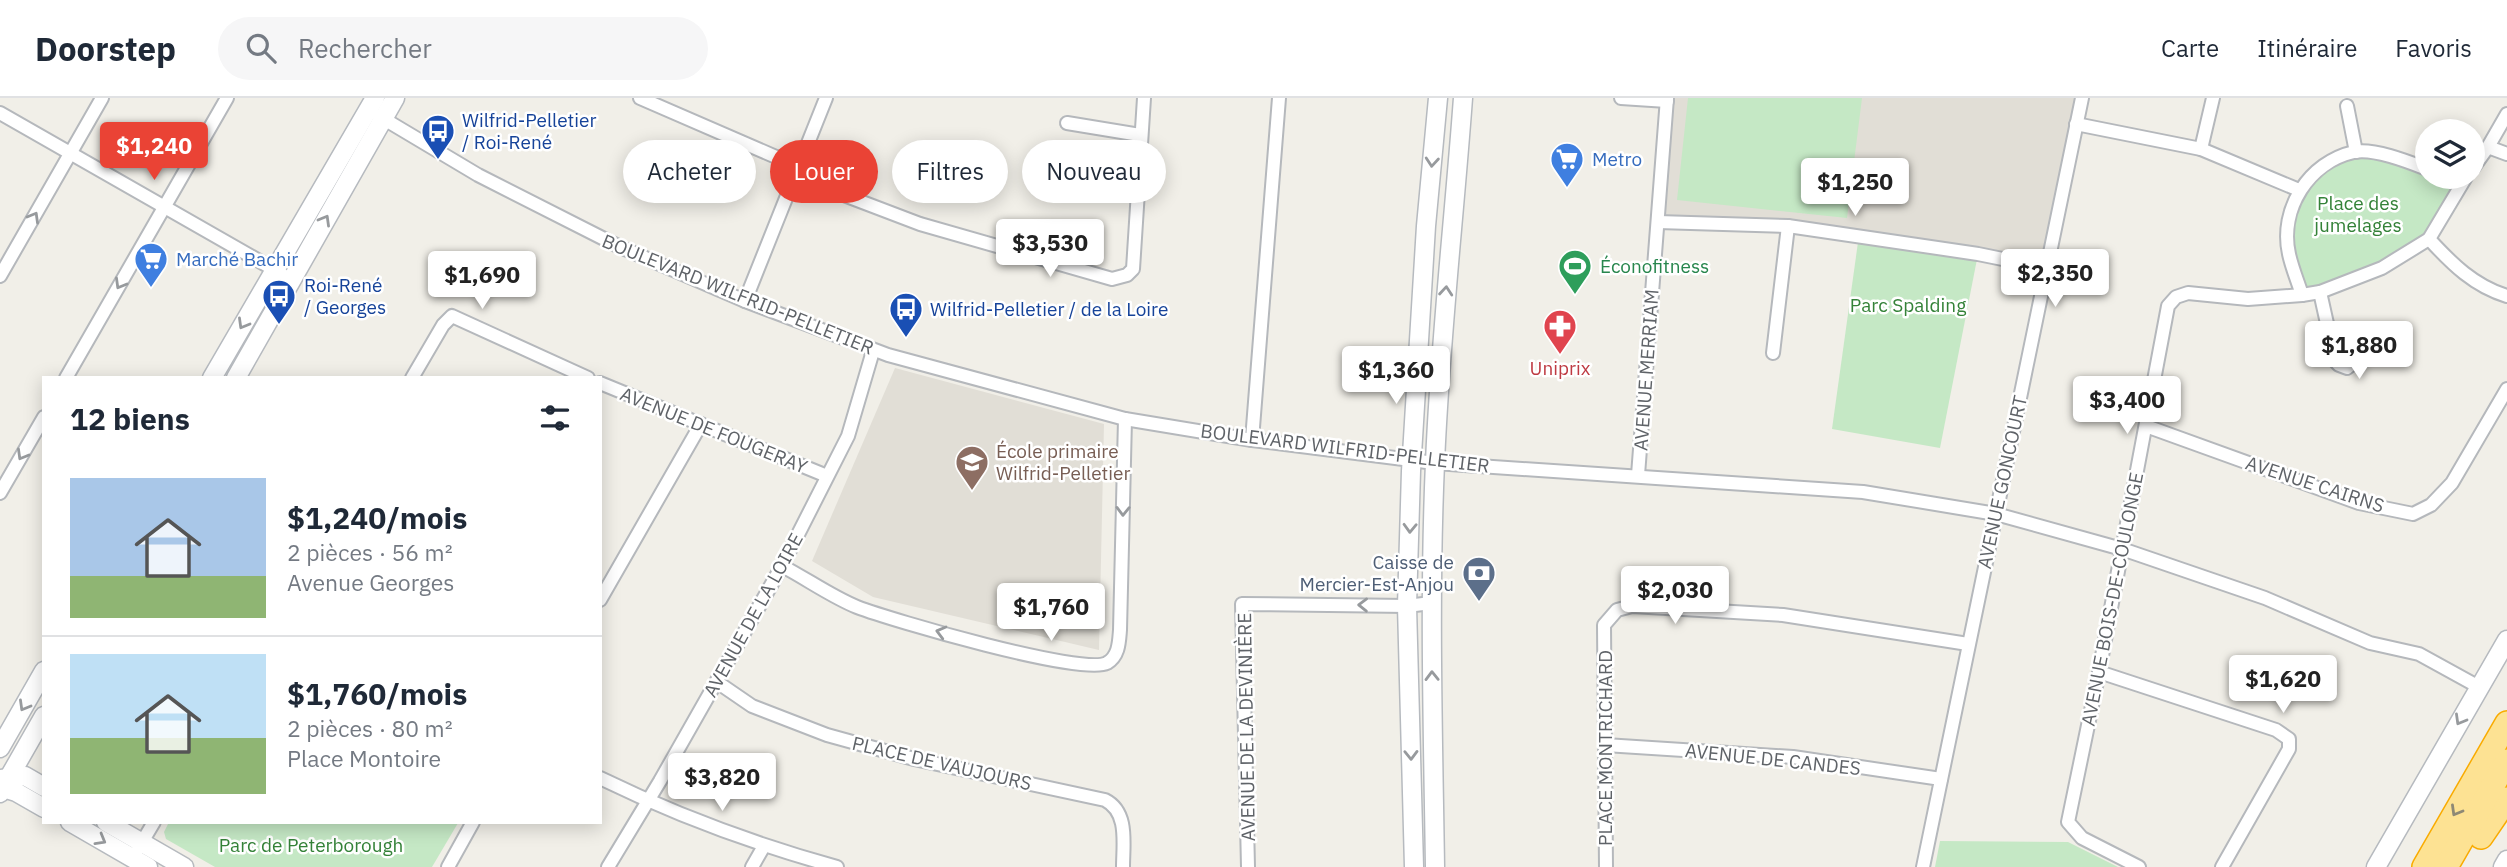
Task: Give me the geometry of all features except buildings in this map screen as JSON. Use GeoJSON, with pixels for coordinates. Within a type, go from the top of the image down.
{"type":"FeatureCollection","features":[{"type":"Feature","properties":{"kind":"highway"},"geometry":{"type":"LineString","coordinates":[[2424,867],[2497,758],[2507,703]]}},
{"type":"Feature","properties":{"kind":"highway"},"geometry":{"type":"LineString","coordinates":[[2446,867],[2497,758],[2507,723]]}},
{"type":"Feature","properties":{"kind":"highway"},"geometry":{"type":"LineString","coordinates":[[2464,867],[2507,790]]}},
{"type":"Feature","properties":{"kind":"highway"},"geometry":{"type":"LineString","coordinates":[[2481,837],[2507,799]]}},
{"type":"Feature","properties":{"kind":"street"},"geometry":{"type":"LineString","coordinates":[[0,276],[102,98]]}},
{"type":"Feature","properties":{"kind":"street"},"geometry":{"type":"LineString","coordinates":[[67,376],[227,98]]}},
{"type":"Feature","properties":{"kind":"street"},"geometry":{"type":"LineString","coordinates":[[213,376],[274,269],[375,109],[395,98]]}},
{"type":"Feature","properties":{"kind":"street"},"geometry":{"type":"LineString","coordinates":[[640,98],[770,154]]}},
{"type":"Feature","properties":{"kind":"street"},"geometry":{"type":"LineString","coordinates":[[809,140],[826,98]]}},
{"type":"Feature","properties":{"kind":"street"},"geometry":{"type":"LineString","coordinates":[[865,203],[920,224],[1112,279],[1128,275],[1133,269],[1144,98]]}},
{"type":"Feature","properties":{"kind":"street"},"geometry":{"type":"LineString","coordinates":[[1252,440],[1279,98]]}},
{"type":"Feature","properties":{"kind":"street"},"geometry":{"type":"LineString","coordinates":[[1414,867],[1408,606],[1412,459],[1426,226],[1438,98]]}},
{"type":"Feature","properties":{"kind":"street"},"geometry":{"type":"LineString","coordinates":[[1435,867],[1431,603],[1435,463],[1441,356],[1463,98]]}},
{"type":"Feature","properties":{"kind":"street"},"geometry":{"type":"LineString","coordinates":[[1621,98],[1667,99]]}},
{"type":"Feature","properties":{"kind":"street","name":"AVENUE GONCOURT"},"geometry":{"type":"LineString","coordinates":[[1923,867],[2082,98]]}},
{"type":"Feature","properties":{"kind":"street"},"geometry":{"type":"LineString","coordinates":[[2201,149],[2213,98]]}},
{"type":"Feature","properties":{"kind":"street","name":"AVENUE MERRIAM"},"geometry":{"type":"LineString","coordinates":[[1638,475],[1667,99]]}},
{"type":"Feature","properties":{"kind":"street"},"geometry":{"type":"LineString","coordinates":[[2347,106],[2356,152]]}},
{"type":"Feature","properties":{"kind":"street"},"geometry":{"type":"LineString","coordinates":[[237,376],[292,279],[375,109]]}},
{"type":"Feature","properties":{"kind":"street","name":"BOULEVARD WILFRID-PELLETIER"},"geometry":{"type":"LineString","coordinates":[[375,109],[478,176],[620,247],[745,301],[873,351],[1125,419],[1252,440],[1435,463],[1863,492],[1996,514],[2122,549],[2265,598],[2371,643],[2419,654],[2479,687]]}},
{"type":"Feature","properties":{"kind":"street"},"geometry":{"type":"LineString","coordinates":[[0,113],[292,279]]}},
{"type":"Feature","properties":{"kind":"street"},"geometry":{"type":"LineString","coordinates":[[2485,151],[2507,114]]}},
{"type":"Feature","properties":{"kind":"street"},"geometry":{"type":"LineString","coordinates":[[1067,124],[1140,135]]}},
{"type":"Feature","properties":{"kind":"street"},"geometry":{"type":"LineString","coordinates":[[2076,124],[2201,149],[2299,190]]}},
{"type":"Feature","properties":{"kind":"street"},"geometry":{"type":"LineString","coordinates":[[2488,147],[2507,154]]}},
{"type":"Feature","properties":{"kind":"street"},"geometry":{"type":"LineString","coordinates":[[2302,295],[2288,253],[2287,228],[2299,190],[2324,165],[2356,152],[2400,159],[2415,165]]}},
{"type":"Feature","properties":{"kind":"street","name":"AVENUE BOIS-DE-COULONGE"},"geometry":{"type":"LineString","coordinates":[[2139,867],[2082,838],[2068,822],[2168,306],[2176,296],[2188,293],[2248,299],[2320,292],[2382,268],[2429,239],[2458,189]]}},
{"type":"Feature","properties":{"kind":"street"},"geometry":{"type":"LineString","coordinates":[[745,301],[784,203]]}},
{"type":"Feature","properties":{"kind":"street"},"geometry":{"type":"LineString","coordinates":[[1658,222],[1788,226],[1978,254],[2047,268]]}},
{"type":"Feature","properties":{"kind":"street"},"geometry":{"type":"LineString","coordinates":[[1426,226],[1452,227]]}},
{"type":"Feature","properties":{"kind":"street"},"geometry":{"type":"LineString","coordinates":[[1773,352],[1788,226]]}},
{"type":"Feature","properties":{"kind":"street"},"geometry":{"type":"LineString","coordinates":[[2429,239],[2457,269],[2489,290],[2507,296]]}},
{"type":"Feature","properties":{"kind":"street"},"geometry":{"type":"LineString","coordinates":[[2320,292],[2328,328]]}},
{"type":"Feature","properties":{"kind":"street"},"geometry":{"type":"LineString","coordinates":[[413,376],[443,325],[452,316],[569,375]]}},
{"type":"Feature","properties":{"kind":"street","name":"AVENUE DE LA LOIRE"},"geometry":{"type":"LineString","coordinates":[[608,867],[782,566],[848,436],[873,351]]}},
{"type":"Feature","properties":{"kind":"street"},"geometry":{"type":"LineString","coordinates":[[1419,354],[1441,356]]}},
{"type":"Feature","properties":{"kind":"street","name":"AVENUE DE FOUGERAY"},"geometry":{"type":"LineString","coordinates":[[602,384],[827,476]]}},
{"type":"Feature","properties":{"kind":"street","name":"AVENUE CAIRNS"},"geometry":{"type":"LineString","coordinates":[[2146,426],[2359,503],[2413,514],[2431,505],[2452,483],[2507,389]]}},
{"type":"Feature","properties":{"kind":"street"},"geometry":{"type":"LineString","coordinates":[[782,566],[856,607],[941,633],[1086,666],[1106,663],[1117,652],[1120,630],[1125,419]]}},
{"type":"Feature","properties":{"kind":"street"},"geometry":{"type":"LineString","coordinates":[[0,493],[42,420]]}},
{"type":"Feature","properties":{"kind":"street"},"geometry":{"type":"LineString","coordinates":[[602,597],[701,424]]}},
{"type":"Feature","properties":{"kind":"street","name":"AVENUE DE LA DEVINIÈRE"},"geometry":{"type":"LineString","coordinates":[[1248,867],[1242,604],[1408,606],[1431,603]]}},
{"type":"Feature","properties":{"kind":"street","name":"PLACE MONTRICHARD"},"geometry":{"type":"LineString","coordinates":[[1606,867],[1604,625],[1617,610],[1632,606],[1783,615],[1968,644]]}},
{"type":"Feature","properties":{"kind":"street"},"geometry":{"type":"LineString","coordinates":[[2376,867],[2507,640]]}},
{"type":"Feature","properties":{"kind":"street"},"geometry":{"type":"LineString","coordinates":[[2099,672],[2276,730],[2289,739],[2289,749],[2222,867]]}},
{"type":"Feature","properties":{"kind":"street"},"geometry":{"type":"LineString","coordinates":[[0,748],[42,674]]}},
{"type":"Feature","properties":{"kind":"street","name":"PLACE DE VAUJOURS"},"geometry":{"type":"LineString","coordinates":[[717,682],[752,706],[827,735],[914,759],[1105,800],[1112,804],[1122,818],[1124,867]]}},
{"type":"Feature","properties":{"kind":"street"},"geometry":{"type":"LineString","coordinates":[[2,785],[42,719]]}},
{"type":"Feature","properties":{"kind":"street","name":"AVENUE DE CANDES"},"geometry":{"type":"LineString","coordinates":[[1605,746],[1793,757],[1941,779]]}},
{"type":"Feature","properties":{"kind":"street"},"geometry":{"type":"LineString","coordinates":[[2,785],[25,776],[42,786]]}},
{"type":"Feature","properties":{"kind":"street"},"geometry":{"type":"LineString","coordinates":[[602,779],[647,801],[764,846],[837,867]]}},
{"type":"Feature","properties":{"kind":"street"},"geometry":{"type":"LineString","coordinates":[[2,785],[42,806]]}},
{"type":"Feature","properties":{"kind":"street"},"geometry":{"type":"LineString","coordinates":[[74,824],[141,856],[184,867]]}},
{"type":"Feature","properties":{"kind":"street"},"geometry":{"type":"LineString","coordinates":[[108,824],[141,856]]}},
{"type":"Feature","properties":{"kind":"street"},"geometry":{"type":"LineString","coordinates":[[141,856],[153,824]]}},
{"type":"Feature","properties":{"kind":"street"},"geometry":{"type":"LineString","coordinates":[[448,867],[472,824]]}},
{"type":"Feature","properties":{"kind":"street"},"geometry":{"type":"LineString","coordinates":[[752,867],[764,846]]}},
{"type":"Feature","properties":{"kind":"street"},"geometry":{"type":"LineString","coordinates":[[2503,867],[2507,860]]}},
{"type":"Feature","properties":{"kind":"shaded area"},"geometry":{"type":"Polygon","coordinates":[[[1667,98],[2082,98],[2047,268],[1859,235],[1658,222],[1667,98]]]}},
{"type":"Feature","properties":{"kind":"shaded area","name":"École primaire Wilfrid-Pelletier"},"geometry":{"type":"Polygon","coordinates":[[[895,368],[1104,424],[1099,650],[873,597],[812,561],[895,368]]]}},
{"type":"Feature","properties":{"kind":"green space"},"geometry":{"type":"Polygon","coordinates":[[[1688,98],[1862,98],[1847,218],[1677,200],[1688,98]]]}},
{"type":"Feature","properties":{"kind":"green space","name":"Place des jumelages"},"geometry":{"type":"Polygon","coordinates":[[[2356,152],[2415,166],[2415,189],[2457,189],[2429,239],[2382,268],[2302,295],[2288,253],[2295,201],[2324,165],[2356,152]]]}},
{"type":"Feature","properties":{"kind":"green space","name":"Parc Spalding"},"geometry":{"type":"Polygon","coordinates":[[[1859,235],[1978,254],[1940,448],[1832,429],[1859,235]]]}},
{"type":"Feature","properties":{"kind":"green space","name":"Parc de Peterborough"},"geometry":{"type":"Polygon","coordinates":[[[168,824],[457,824],[432,867],[215,867],[166,839],[164,832],[168,824]]]}},
{"type":"Feature","properties":{"kind":"green space"},"geometry":{"type":"Polygon","coordinates":[[[1940,841],[2068,842],[2118,867],[1935,867],[1940,841]]]}},
{"type":"Feature","properties":{"kind":"place","name":"Wilfrid-Pelletier / Roi-René"},"geometry":{"type":"Point","coordinates":[438,161]}},
{"type":"Feature","properties":{"kind":"place","name":"Metro"},"geometry":{"type":"Point","coordinates":[1567,189]}},
{"type":"Feature","properties":{"kind":"place","name":"Marché Bachir"},"geometry":{"type":"Point","coordinates":[151,289]}},
{"type":"Feature","properties":{"kind":"place","name":"Éconofitness"},"geometry":{"type":"Point","coordinates":[1575,296]}},
{"type":"Feature","properties":{"kind":"place","name":"Roi-René / Georges"},"geometry":{"type":"Point","coordinates":[279,326]}},
{"type":"Feature","properties":{"kind":"place","name":"Wilfrid-Pelletier / de la Loire"},"geometry":{"type":"Point","coordinates":[906,339]}},
{"type":"Feature","properties":{"kind":"place","name":"Uniprix"},"geometry":{"type":"Point","coordinates":[1560,356]}},
{"type":"Feature","properties":{"kind":"place","name":"École primaire Wilfrid-Pelletier"},"geometry":{"type":"Point","coordinates":[972,492]}},
{"type":"Feature","properties":{"kind":"place","name":"Caisse de Mercier-Est-Anjou"},"geometry":{"type":"Point","coordinates":[1479,603]}}]}
